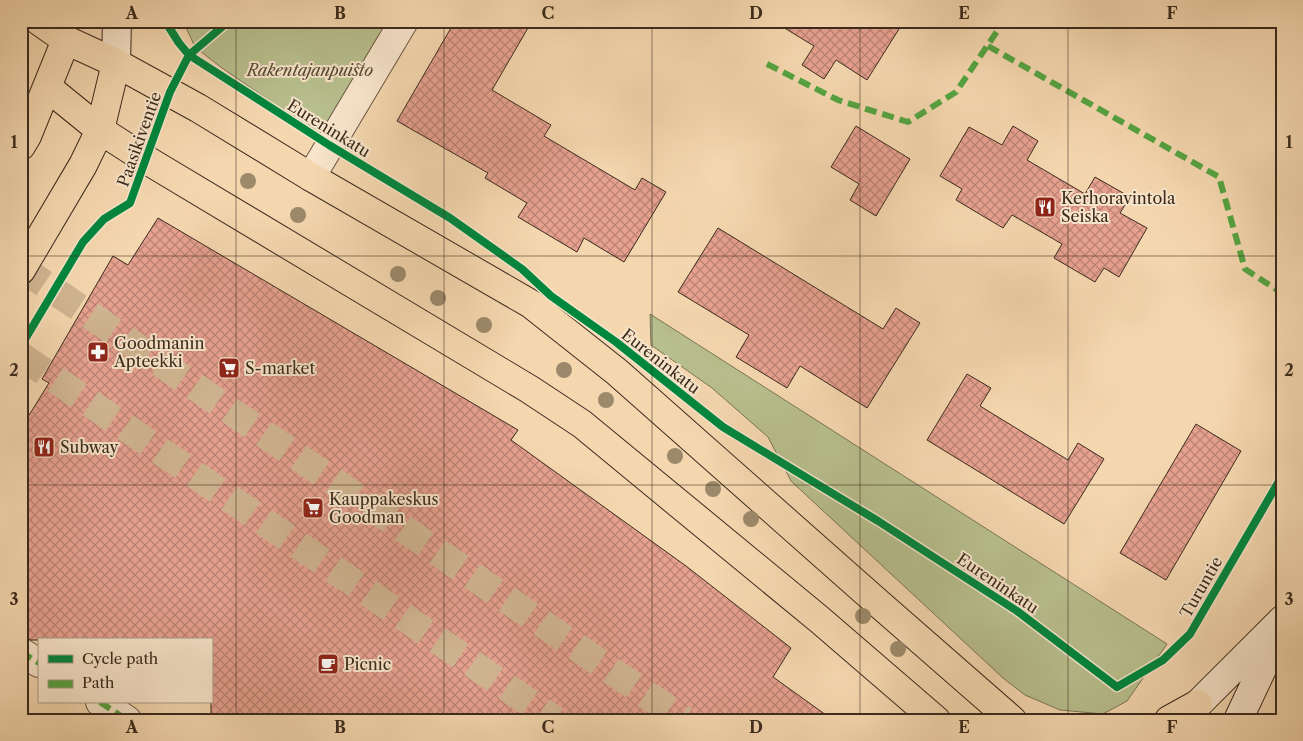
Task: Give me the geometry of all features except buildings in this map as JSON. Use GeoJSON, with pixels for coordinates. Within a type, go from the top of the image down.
{"type":"FeatureCollection","features":[{"type":"Feature","properties":{"kind":"main road"},"geometry":{"type":"LineString","coordinates":[[39,21],[67,30],[116,62],[198,108],[310,178],[530,304],[618,372],[1012,720]]}},
{"type":"Feature","properties":{"kind":"main road"},"geometry":{"type":"LineString","coordinates":[[21,270],[83,165],[100,130],[116,62],[117,21]]}},
{"type":"Feature","properties":{"kind":"main road"},"geometry":{"type":"LineString","coordinates":[[310,178],[404,21]]}},
{"type":"Feature","properties":{"kind":"main road"},"geometry":{"type":"LineString","coordinates":[[21,146],[47,87],[67,30]]}},
{"type":"Feature","properties":{"kind":"main road"},"geometry":{"type":"LineString","coordinates":[[47,87],[100,130],[145,159],[528,389],[582,424],[820,620],[936,720]]}},
{"type":"Feature","properties":{"kind":"main road"},"geometry":{"type":"LineString","coordinates":[[1169,720],[1193,712],[1282,620]]}},
{"type":"Feature","properties":{"kind":"main road"},"geometry":{"type":"LineString","coordinates":[[1238,720],[1282,627]]}},
{"type":"Feature","properties":{"kind":"main road"},"geometry":{"type":"LineString","coordinates":[[21,652],[38,662]]}},
{"type":"Feature","properties":{"kind":"main road"},"geometry":{"type":"LineString","coordinates":[[103,704],[127,720]]}},
{"type":"Feature","properties":{"kind":"green space","name":"Rakentajanpuisto"},"geometry":{"type":"Polygon","coordinates":[[[183,21],[392,21],[325,139],[222,68],[195,47],[183,21]]]}},
{"type":"Feature","properties":{"kind":"green space"},"geometry":{"type":"Polygon","coordinates":[[[650,314],[1167,644],[1127,701],[1103,714],[1060,710],[1025,695],[1003,678],[791,481],[768,437],[712,388],[651,345],[650,314]]]}},
{"type":"Feature","properties":{"kind":"tunnel"},"geometry":{"type":"LineString","coordinates":[[21,268],[684,720]]}},
{"type":"Feature","properties":{"kind":"tunnel"},"geometry":{"type":"LineString","coordinates":[[21,356],[555,720]]}},
{"type":"Feature","properties":{"kind":"marked path"},"geometry":{"type":"LineString","coordinates":[[767,64],[838,100],[908,122],[956,92],[1004,21]]}},
{"type":"Feature","properties":{"kind":"marked path"},"geometry":{"type":"LineString","coordinates":[[988,46],[1219,177],[1245,269],[1282,293]]}},
{"type":"Feature","properties":{"kind":"marked path"},"geometry":{"type":"LineString","coordinates":[[21,652],[38,662]]}},
{"type":"Feature","properties":{"kind":"marked path"},"geometry":{"type":"LineString","coordinates":[[103,704],[127,720]]}},
{"type":"Feature","properties":{"kind":"cycle path","name":"Eureninkatu"},"geometry":{"type":"LineString","coordinates":[[165,21],[189,55],[329,145],[450,218],[522,269],[551,296],[616,342],[723,427],[878,521],[1017,611],[1117,687]]}},
{"type":"Feature","properties":{"kind":"cycle path","name":"Paasikiventie"},"geometry":{"type":"LineString","coordinates":[[21,346],[83,242],[104,219],[130,203],[170,92],[189,55],[229,21]]}},
{"type":"Feature","properties":{"kind":"cycle path","name":"Turuntie"},"geometry":{"type":"LineString","coordinates":[[1117,687],[1163,660],[1190,634],[1282,476]]}},
{"type":"Feature","properties":{"kind":"place","name":"Kerhoravintola Seiska"},"geometry":{"type":"Point","coordinates":[1045,207]}},
{"type":"Feature","properties":{"kind":"place","name":"Goodmanin Apteekki"},"geometry":{"type":"Point","coordinates":[98,352]}},
{"type":"Feature","properties":{"kind":"place","name":"S-market"},"geometry":{"type":"Point","coordinates":[229,368]}},
{"type":"Feature","properties":{"kind":"place","name":"Subway"},"geometry":{"type":"Point","coordinates":[44,447]}},
{"type":"Feature","properties":{"kind":"place","name":"Kauppakeskus Goodman"},"geometry":{"type":"Point","coordinates":[313,508]}},
{"type":"Feature","properties":{"kind":"place","name":"Picnic"},"geometry":{"type":"Point","coordinates":[328,664]}}]}
